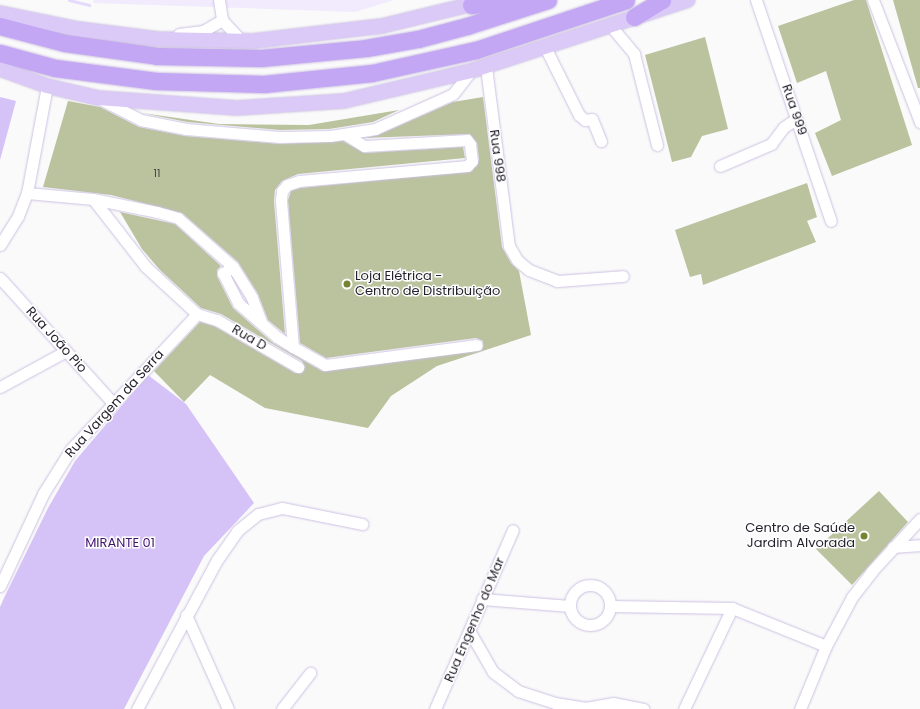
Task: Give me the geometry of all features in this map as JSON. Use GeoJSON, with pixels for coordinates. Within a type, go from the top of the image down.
{"type":"FeatureCollection","features":[{"type":"Feature","properties":{"kind":"highway"},"geometry":{"type":"LineString","coordinates":[[479,3],[521,0]]}},
{"type":"Feature","properties":{"kind":"highway"},"geometry":{"type":"LineString","coordinates":[[0,26],[65,43],[157,56],[261,58],[366,48],[418,39],[467,26],[548,0]]}},
{"type":"Feature","properties":{"kind":"highway"},"geometry":{"type":"LineString","coordinates":[[0,53],[55,68],[156,81],[264,84],[372,73],[476,50],[626,0]]}},
{"type":"Feature","properties":{"kind":"highway"},"geometry":{"type":"LineString","coordinates":[[634,17],[662,0]]}},
{"type":"Feature","properties":{"kind":"main road"},"geometry":{"type":"LineString","coordinates":[[0,69],[47,86],[98,98],[237,108],[344,101],[486,67],[688,0]]}},
{"type":"Feature","properties":{"kind":"main road"},"geometry":{"type":"LineString","coordinates":[[0,13],[112,34],[157,39],[253,41],[382,26],[479,3]]}},
{"type":"Feature","properties":{"kind":"street"},"geometry":{"type":"LineString","coordinates":[[219,0],[222,20],[240,39],[253,41]]}},
{"type":"Feature","properties":{"kind":"street","name":"Rua 999"},"geometry":{"type":"LineString","coordinates":[[756,0],[831,221]]}},
{"type":"Feature","properties":{"kind":"street"},"geometry":{"type":"LineString","coordinates":[[873,0],[920,122]]}},
{"type":"Feature","properties":{"kind":"street"},"geometry":{"type":"LineString","coordinates":[[112,34],[189,34],[214,27],[222,20]]}},
{"type":"Feature","properties":{"kind":"street"},"geometry":{"type":"LineString","coordinates":[[610,25],[634,54],[657,146]]}},
{"type":"Feature","properties":{"kind":"street"},"geometry":{"type":"LineString","coordinates":[[545,47],[579,115],[585,120],[592,119],[601,141]]}},
{"type":"Feature","properties":{"kind":"street","name":"Rua 998"},"geometry":{"type":"LineString","coordinates":[[486,67],[509,246],[517,260],[529,270],[557,281],[622,276]]}},
{"type":"Feature","properties":{"kind":"street"},"geometry":{"type":"LineString","coordinates":[[98,98],[141,120],[186,129],[280,137],[345,134],[375,129],[453,94],[471,71]]}},
{"type":"Feature","properties":{"kind":"street"},"geometry":{"type":"LineString","coordinates":[[0,244],[18,216],[27,194],[47,86]]}},
{"type":"Feature","properties":{"kind":"street"},"geometry":{"type":"LineString","coordinates":[[720,166],[771,144],[784,127],[796,118]]}},
{"type":"Feature","properties":{"kind":"street"},"geometry":{"type":"LineString","coordinates":[[293,347],[281,200],[282,191],[287,185],[299,180],[467,166],[472,162],[470,144],[467,140],[364,146],[345,134]]}},
{"type":"Feature","properties":{"kind":"street"},"geometry":{"type":"LineString","coordinates":[[27,194],[93,199],[157,212],[178,218],[233,267],[252,298],[263,325]]}},
{"type":"Feature","properties":{"kind":"street"},"geometry":{"type":"LineString","coordinates":[[93,199],[146,267],[197,314]]}},
{"type":"Feature","properties":{"kind":"street"},"geometry":{"type":"LineString","coordinates":[[233,267],[223,274],[238,303],[263,325],[293,347],[324,365],[477,345]]}},
{"type":"Feature","properties":{"kind":"street","name":"Rua João Pio"},"geometry":{"type":"LineString","coordinates":[[0,278],[112,402]]}},
{"type":"Feature","properties":{"kind":"street"},"geometry":{"type":"LineString","coordinates":[[238,303],[252,298]]}},
{"type":"Feature","properties":{"kind":"street","name":"Rua D"},"geometry":{"type":"LineString","coordinates":[[197,314],[217,320],[298,367]]}},
{"type":"Feature","properties":{"kind":"street","name":"Rua Vargem da Serra"},"geometry":{"type":"LineString","coordinates":[[0,584],[43,494],[71,449],[112,402],[197,314]]}},
{"type":"Feature","properties":{"kind":"street"},"geometry":{"type":"LineString","coordinates":[[0,387],[66,351]]}},
{"type":"Feature","properties":{"kind":"street"},"geometry":{"type":"LineString","coordinates":[[137,709],[186,615],[217,560],[237,531],[258,514],[282,508],[362,524]]}},
{"type":"Feature","properties":{"kind":"street"},"geometry":{"type":"LineString","coordinates":[[800,709],[826,646],[852,597],[893,547],[920,519]]}},
{"type":"Feature","properties":{"kind":"street","name":"Rua Engenho do Mar"},"geometry":{"type":"LineString","coordinates":[[435,709],[470,632],[482,599],[513,530]]}},
{"type":"Feature","properties":{"kind":"street"},"geometry":{"type":"LineString","coordinates":[[893,547],[920,545]]}},
{"type":"Feature","properties":{"kind":"street"},"geometry":{"type":"LineString","coordinates":[[585,585],[592,585],[606,593],[610,606],[606,618],[600,622],[587,625],[575,619],[570,606],[574,593],[585,585]]}},
{"type":"Feature","properties":{"kind":"street"},"geometry":{"type":"LineString","coordinates":[[482,599],[570,606]]}},
{"type":"Feature","properties":{"kind":"street"},"geometry":{"type":"LineString","coordinates":[[610,606],[732,608],[826,646]]}},
{"type":"Feature","properties":{"kind":"street"},"geometry":{"type":"LineString","coordinates":[[684,709],[732,608]]}},
{"type":"Feature","properties":{"kind":"street"},"geometry":{"type":"LineString","coordinates":[[186,615],[228,709]]}},
{"type":"Feature","properties":{"kind":"street"},"geometry":{"type":"LineString","coordinates":[[470,632],[493,672],[518,691],[555,703],[585,708],[613,704],[643,709]]}},
{"type":"Feature","properties":{"kind":"street"},"geometry":{"type":"LineString","coordinates":[[282,709],[310,673]]}},
{"type":"Feature","properties":{"kind":"shaded area"},"geometry":{"type":"Polygon","coordinates":[[[93,0],[394,0],[355,12],[94,3],[93,0]]]}},
{"type":"Feature","properties":{"kind":"green space"},"geometry":{"type":"Polygon","coordinates":[[[0,97],[16,101],[0,160],[0,97]]]}},
{"type":"Feature","properties":{"kind":"green space","name":"MIRANTE 01"},"geometry":{"type":"Polygon","coordinates":[[[148,375],[186,404],[254,503],[204,556],[124,709],[0,709],[0,607],[48,508],[75,461],[148,375]]]}},
{"type":"Feature","properties":{"kind":"building"},"geometry":{"type":"Polygon","coordinates":[[[854,0],[866,0],[912,145],[832,176],[815,133],[841,120],[826,71],[797,83],[778,26],[854,0]]]}},
{"type":"Feature","properties":{"kind":"building"},"geometry":{"type":"Polygon","coordinates":[[[893,0],[920,0],[920,88],[918,88],[893,0]]]}},
{"type":"Feature","properties":{"kind":"building"},"geometry":{"type":"Polygon","coordinates":[[[705,37],[728,129],[702,136],[691,157],[672,162],[645,55],[705,37]]]}},
{"type":"Feature","properties":{"kind":"building"},"geometry":{"type":"Polygon","coordinates":[[[483,97],[502,247],[511,263],[519,271],[531,335],[437,366],[391,396],[368,428],[265,408],[210,375],[184,402],[154,371],[200,322],[214,326],[295,373],[302,373],[305,367],[302,361],[221,314],[201,308],[160,270],[142,249],[120,212],[175,224],[221,266],[217,270],[217,276],[233,308],[273,343],[322,371],[482,350],[483,341],[476,338],[326,358],[300,343],[288,200],[291,191],[300,188],[472,171],[479,160],[477,143],[470,134],[364,138],[378,135],[453,102],[483,97]]]}},
{"type":"Feature","properties":{"kind":"building"},"geometry":{"type":"Polygon","coordinates":[[[68,101],[100,107],[139,127],[185,136],[280,144],[343,141],[364,153],[463,147],[465,158],[298,174],[282,181],[275,190],[274,201],[285,334],[268,320],[258,294],[238,262],[182,213],[111,195],[43,187],[68,101]]]}},
{"type":"Feature","properties":{"kind":"building"},"geometry":{"type":"Polygon","coordinates":[[[399,110],[373,122],[329,129],[280,130],[187,122],[142,113],[219,124],[309,125],[399,110]]]}},
{"type":"Feature","properties":{"kind":"building"},"geometry":{"type":"Polygon","coordinates":[[[807,183],[817,217],[807,221],[816,242],[703,285],[701,274],[690,277],[675,230],[807,183]]]}},
{"type":"Feature","properties":{"kind":"building","name":"Centro de Saúde Jardim Alvorada"},"geometry":{"type":"Polygon","coordinates":[[[879,491],[908,522],[852,585],[816,549],[879,491]]]}},
{"type":"Feature","properties":{"kind":"waterway"},"geometry":{"type":"LineString","coordinates":[[69,0],[89,5]]}},
{"type":"Feature","properties":{"kind":"place","name":"Loja Elétrica - Centro de Distribuição"},"geometry":{"type":"Point","coordinates":[347,284]}},
{"type":"Feature","properties":{"kind":"place","name":"Centro de Saúde Jardim Alvorada"},"geometry":{"type":"Point","coordinates":[864,536]}}]}
